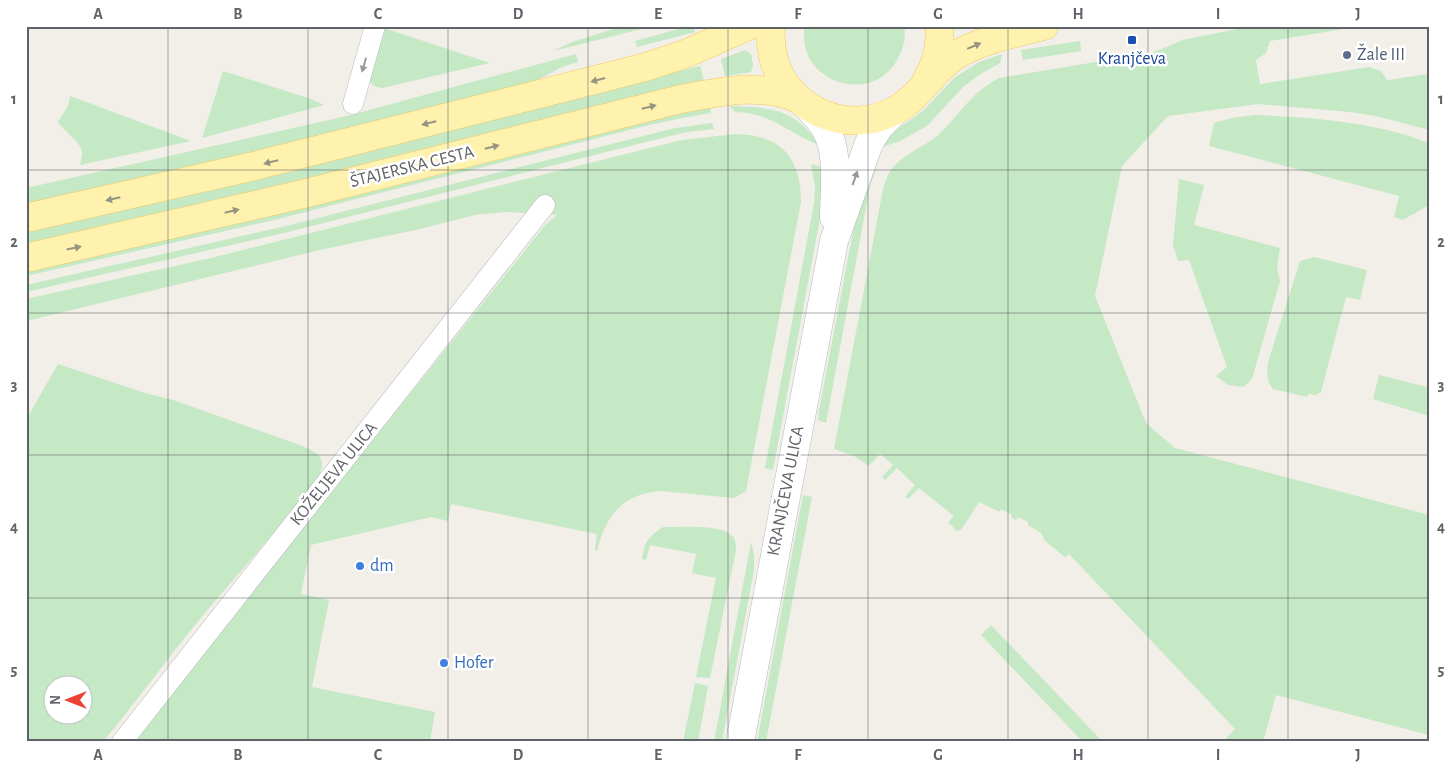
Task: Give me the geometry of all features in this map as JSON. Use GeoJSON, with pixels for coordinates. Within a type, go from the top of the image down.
{"type":"FeatureCollection","features":[{"type":"Feature","properties":{"kind":"main road"},"geometry":{"type":"LineString","coordinates":[[26,218],[250,167],[642,68],[685,54],[748,26]]}},
{"type":"Feature","properties":{"kind":"main road","name":"ŠTAJERSKA CESTA"},"geometry":{"type":"LineString","coordinates":[[771,26],[771,44],[774,61],[784,83],[801,101]]}},
{"type":"Feature","properties":{"kind":"main road","name":"ŠTAJERSKA CESTA"},"geometry":{"type":"LineString","coordinates":[[923,86],[937,58],[939,26]]}},
{"type":"Feature","properties":{"kind":"main road","name":"ŠTAJERSKA CESTA"},"geometry":{"type":"LineString","coordinates":[[26,258],[294,196],[706,94],[754,90],[778,91],[801,101],[824,115],[851,121],[875,118],[896,110],[911,100],[947,62],[968,48],[1004,36],[1044,26]]}},
{"type":"Feature","properties":{"kind":"street"},"geometry":{"type":"LineString","coordinates":[[353,104],[375,26]]}},
{"type":"Feature","properties":{"kind":"street","name":"KRANJČEVA ULICA"},"geometry":{"type":"LineString","coordinates":[[801,101],[822,124],[831,140],[834,172],[834,241]]}},
{"type":"Feature","properties":{"kind":"street","name":"KRANJČEVA ULICA"},"geometry":{"type":"LineString","coordinates":[[740,742],[834,241],[869,143],[879,127],[896,110]]}},
{"type":"Feature","properties":{"kind":"street","name":"KOŽELJEVA ULICA"},"geometry":{"type":"LineString","coordinates":[[122,742],[545,204]]}},
{"type":"Feature","properties":{"kind":"green space"},"geometry":{"type":"Polygon","coordinates":[[[623,26],[654,26],[553,51],[572,42],[623,26]]]}},
{"type":"Feature","properties":{"kind":"green space"},"geometry":{"type":"Polygon","coordinates":[[[693,26],[695,32],[637,47],[635,41],[693,26]]]}},
{"type":"Feature","properties":{"kind":"green space"},"geometry":{"type":"Polygon","coordinates":[[[805,26],[904,26],[905,34],[899,56],[888,72],[873,82],[856,85],[839,82],[824,74],[812,62],[805,46],[805,26]]]}},
{"type":"Feature","properties":{"kind":"green space"},"geometry":{"type":"Polygon","coordinates":[[[1253,26],[1362,26],[1270,41],[1266,53],[1256,60],[1260,84],[1369,67],[1381,71],[1387,80],[1429,74],[1429,130],[1376,116],[1350,112],[1258,104],[1168,116],[1122,166],[1095,296],[1146,423],[1175,448],[1429,515],[1429,735],[1276,695],[1263,742],[1223,742],[1235,729],[1069,554],[1065,557],[1045,541],[1041,533],[1028,525],[1028,522],[1018,517],[1016,520],[1011,518],[1012,515],[1001,509],[1000,512],[979,502],[961,530],[957,531],[948,522],[954,516],[919,488],[908,499],[905,497],[915,485],[897,468],[885,480],[882,477],[893,465],[880,454],[869,466],[854,456],[834,449],[883,189],[889,173],[895,165],[937,136],[972,98],[999,78],[1150,53],[1182,40],[1253,26]]]}},
{"type":"Feature","properties":{"kind":"green space"},"geometry":{"type":"Polygon","coordinates":[[[381,27],[490,63],[382,88],[377,87],[368,79],[381,27]]]}},
{"type":"Feature","properties":{"kind":"green space"},"geometry":{"type":"Polygon","coordinates":[[[1080,41],[1081,51],[1023,60],[1021,50],[1080,41]]]}},
{"type":"Feature","properties":{"kind":"green space"},"geometry":{"type":"Polygon","coordinates":[[[745,50],[751,54],[753,65],[751,72],[725,76],[721,59],[745,50]]]}},
{"type":"Feature","properties":{"kind":"green space"},"geometry":{"type":"Polygon","coordinates":[[[576,54],[578,62],[562,67],[532,83],[245,157],[26,206],[26,188],[347,116],[576,54]]]}},
{"type":"Feature","properties":{"kind":"green space"},"geometry":{"type":"Polygon","coordinates":[[[1002,54],[1000,63],[963,87],[927,126],[900,141],[876,149],[889,135],[923,111],[954,78],[979,62],[1002,54]]]}},
{"type":"Feature","properties":{"kind":"green space"},"geometry":{"type":"Polygon","coordinates":[[[700,66],[704,81],[317,179],[26,246],[26,230],[405,140],[700,66]]]}},
{"type":"Feature","properties":{"kind":"green space"},"geometry":{"type":"Polygon","coordinates":[[[223,71],[311,99],[324,105],[202,138],[223,71]]]}},
{"type":"Feature","properties":{"kind":"green space"},"geometry":{"type":"Polygon","coordinates":[[[70,96],[191,141],[80,165],[81,148],[76,140],[58,122],[68,106],[70,96]]]}},
{"type":"Feature","properties":{"kind":"green space"},"geometry":{"type":"Polygon","coordinates":[[[730,106],[758,107],[781,112],[801,124],[819,145],[769,119],[748,113],[735,112],[730,106]]]}},
{"type":"Feature","properties":{"kind":"green space"},"geometry":{"type":"Polygon","coordinates":[[[710,107],[711,113],[649,125],[274,220],[26,276],[26,270],[662,116],[710,107]]]}},
{"type":"Feature","properties":{"kind":"green space"},"geometry":{"type":"Polygon","coordinates":[[[1254,115],[1320,119],[1366,125],[1429,143],[1429,205],[1403,220],[1394,217],[1399,196],[1209,146],[1214,123],[1254,115]]]}},
{"type":"Feature","properties":{"kind":"green space"},"geometry":{"type":"Polygon","coordinates":[[[712,123],[714,129],[687,132],[288,232],[26,292],[26,285],[286,226],[675,128],[712,123]]]}},
{"type":"Feature","properties":{"kind":"green space"},"geometry":{"type":"Polygon","coordinates":[[[736,134],[752,135],[765,139],[776,144],[785,152],[792,161],[797,173],[801,202],[746,491],[734,498],[661,491],[636,497],[626,502],[611,517],[605,527],[597,551],[595,550],[597,534],[451,504],[448,521],[431,517],[311,545],[301,594],[329,600],[312,687],[435,712],[430,741],[432,742],[136,742],[160,707],[546,224],[557,215],[506,212],[475,215],[420,229],[324,249],[26,321],[26,299],[211,258],[682,140],[736,134]]]}},
{"type":"Feature","properties":{"kind":"green space"},"geometry":{"type":"Polygon","coordinates":[[[811,164],[825,168],[824,197],[773,470],[765,468],[814,203],[815,187],[811,164]]]}},
{"type":"Feature","properties":{"kind":"green space"},"geometry":{"type":"Polygon","coordinates":[[[876,169],[870,186],[826,423],[818,420],[819,410],[862,185],[871,170],[876,169]]]}},
{"type":"Feature","properties":{"kind":"green space"},"geometry":{"type":"Polygon","coordinates":[[[1179,179],[1204,185],[1194,225],[1280,248],[1277,269],[1280,281],[1252,379],[1243,387],[1228,385],[1216,376],[1227,367],[1189,260],[1178,261],[1173,245],[1179,179]]]}},
{"type":"Feature","properties":{"kind":"green space"},"geometry":{"type":"Polygon","coordinates":[[[1314,257],[1367,270],[1360,300],[1346,297],[1321,392],[1316,395],[1308,394],[1307,397],[1273,389],[1268,379],[1267,370],[1300,261],[1314,257]]]}},
{"type":"Feature","properties":{"kind":"green space"},"geometry":{"type":"Polygon","coordinates":[[[58,364],[145,393],[173,400],[297,444],[313,451],[319,456],[322,464],[321,470],[307,493],[195,625],[103,742],[26,742],[26,420],[58,364]]]}},
{"type":"Feature","properties":{"kind":"green space"},"geometry":{"type":"Polygon","coordinates":[[[1379,375],[1427,387],[1429,382],[1429,416],[1373,399],[1379,375]]]}},
{"type":"Feature","properties":{"kind":"green space"},"geometry":{"type":"Polygon","coordinates":[[[803,495],[812,497],[766,742],[757,742],[803,495]]]}},
{"type":"Feature","properties":{"kind":"green space"},"geometry":{"type":"Polygon","coordinates":[[[663,527],[718,529],[726,531],[734,538],[736,550],[710,678],[696,677],[716,578],[692,573],[696,554],[650,545],[646,560],[642,559],[648,540],[663,527]]]}},
{"type":"Feature","properties":{"kind":"green space"},"geometry":{"type":"Polygon","coordinates":[[[751,542],[754,554],[754,570],[722,742],[714,742],[751,542]]]}},
{"type":"Feature","properties":{"kind":"green space"},"geometry":{"type":"Polygon","coordinates":[[[991,625],[1103,742],[1083,742],[981,635],[991,625]]]}},
{"type":"Feature","properties":{"kind":"green space"},"geometry":{"type":"Polygon","coordinates":[[[695,683],[708,686],[698,742],[683,742],[695,683]]]}},
{"type":"Feature","properties":{"kind":"place","name":"Kranjčeva"},"geometry":{"type":"Point","coordinates":[1132,40]}},
{"type":"Feature","properties":{"kind":"place","name":"Žale III"},"geometry":{"type":"Point","coordinates":[1347,55]}},
{"type":"Feature","properties":{"kind":"place","name":"dm"},"geometry":{"type":"Point","coordinates":[360,566]}},
{"type":"Feature","properties":{"kind":"place","name":"Hofer"},"geometry":{"type":"Point","coordinates":[444,663]}}]}
